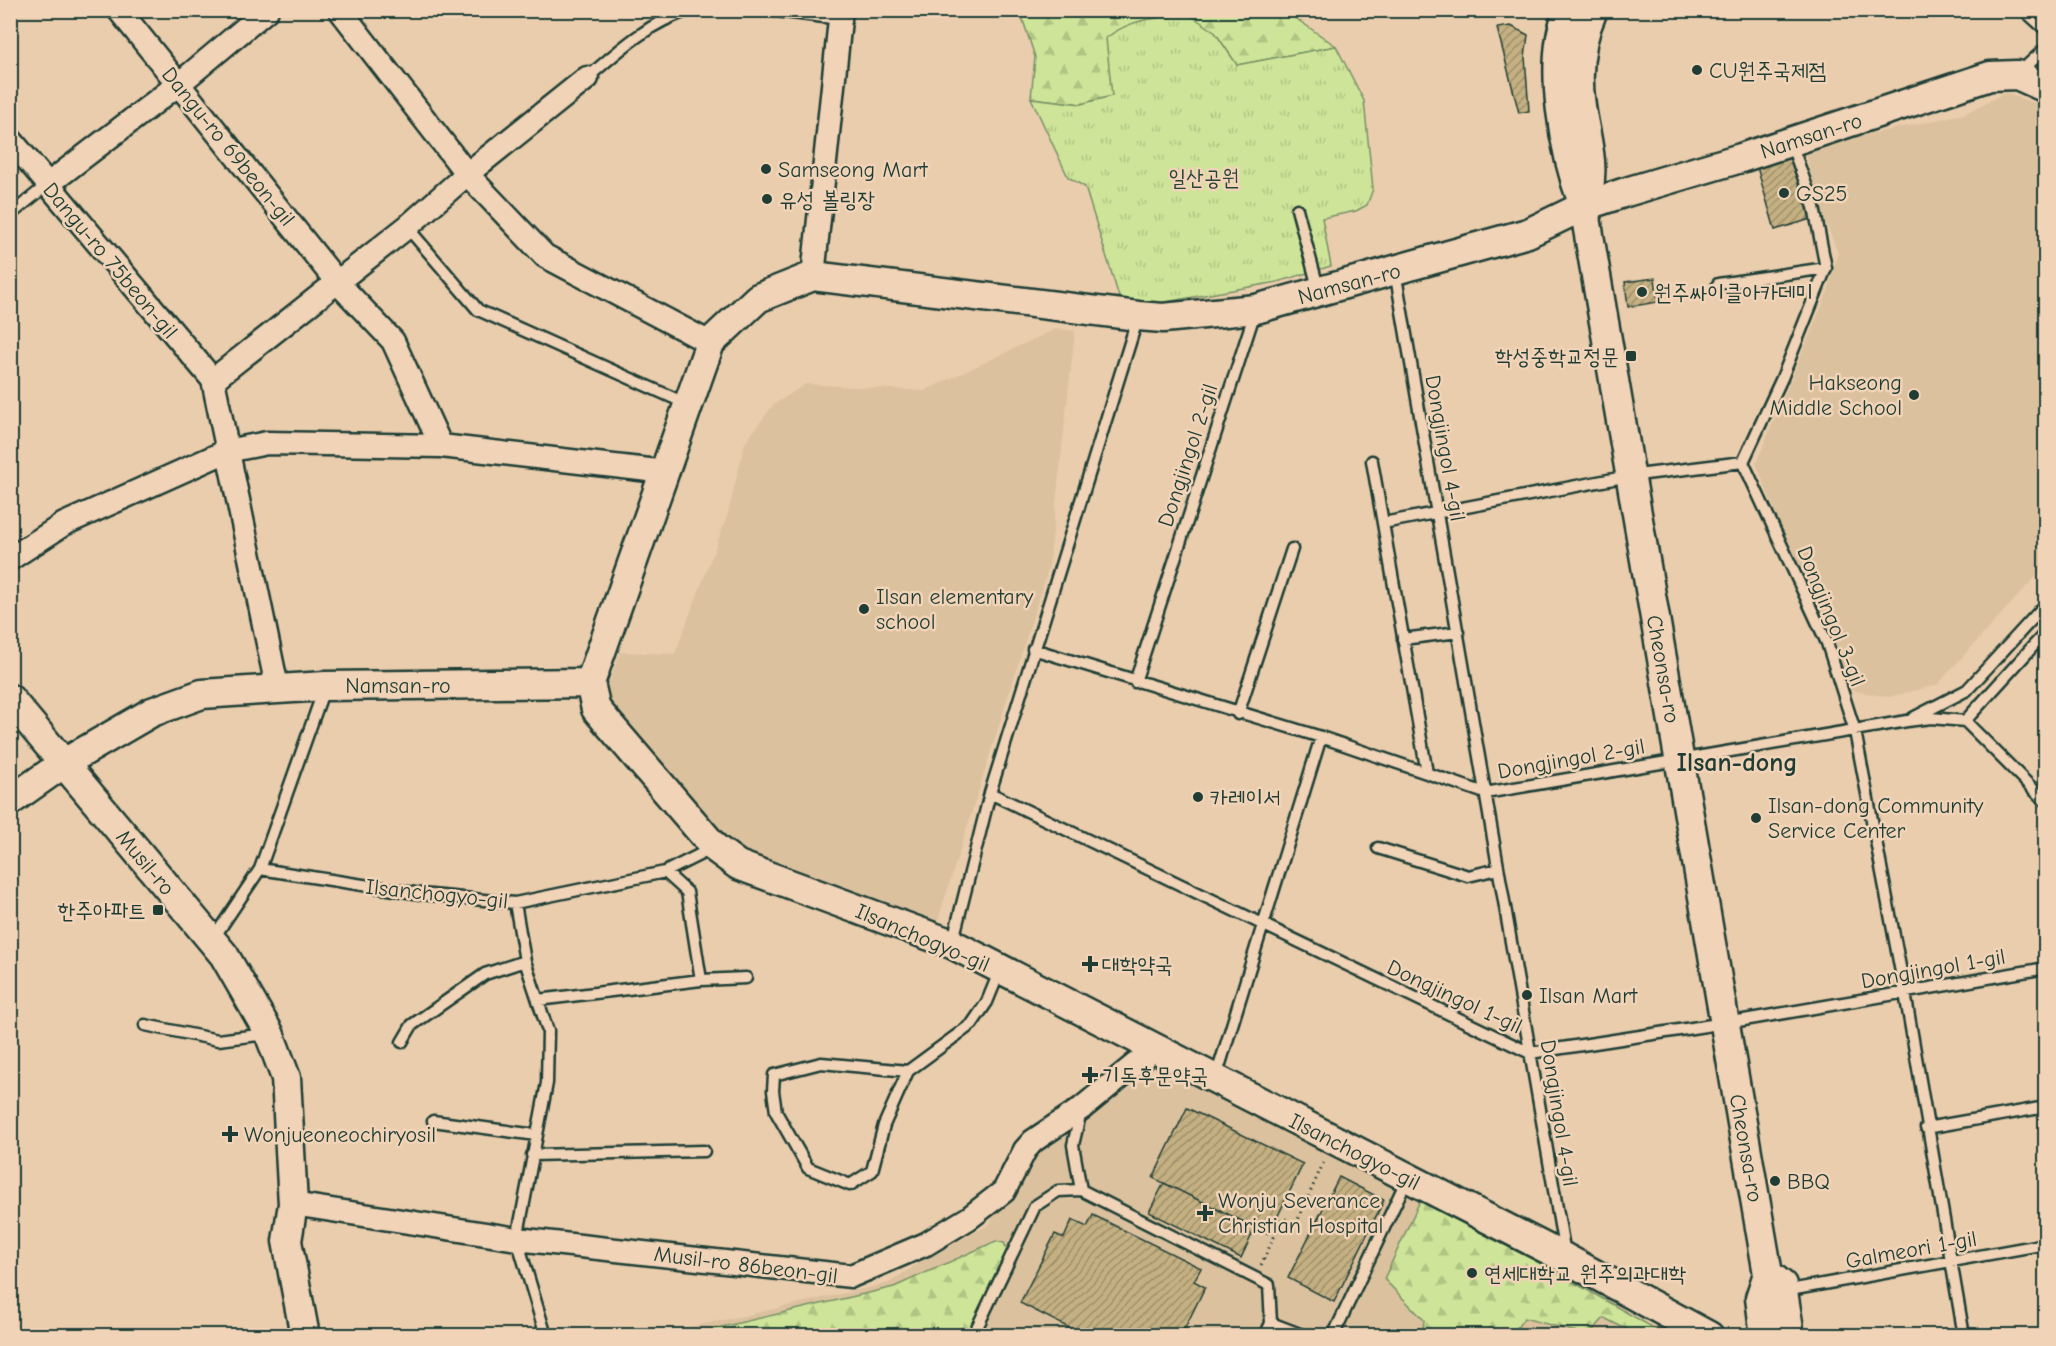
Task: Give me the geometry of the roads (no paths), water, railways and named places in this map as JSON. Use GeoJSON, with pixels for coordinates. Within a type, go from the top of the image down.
{"type":"FeatureCollection","features":[{"type":"Feature","properties":{"kind":"street","name":"Dangu-ro 69beon-gil"},"geometry":{"type":"LineString","coordinates":[[119,10],[180,83],[337,282],[393,341],[441,446]]}},
{"type":"Feature","properties":{"kind":"street"},"geometry":{"type":"LineString","coordinates":[[47,184],[180,83],[267,10]]}},
{"type":"Feature","properties":{"kind":"street"},"geometry":{"type":"LineString","coordinates":[[340,10],[467,174],[545,256],[710,343]]}},
{"type":"Feature","properties":{"kind":"street"},"geometry":{"type":"LineString","coordinates":[[813,276],[835,91],[841,15]]}},
{"type":"Feature","properties":{"kind":"street","name":"Cheonsa-ro"},"geometry":{"type":"LineString","coordinates":[[1574,16],[1579,53],[1579,81],[1592,175],[1584,206],[1725,1023],[1776,1283],[1790,1335]]}},
{"type":"Feature","properties":{"kind":"street","name":"Namsan-ro"},"geometry":{"type":"LineString","coordinates":[[10,801],[64,763],[152,712],[202,694],[277,687],[590,683],[710,343],[758,298],[813,276],[1138,316],[1182,316],[1256,309],[1528,233],[1584,206],[1791,142],[1990,76],[2017,75],[2046,88]]}},
{"type":"Feature","properties":{"kind":"street"},"geometry":{"type":"LineString","coordinates":[[213,380],[406,227],[467,174],[587,78]]}},
{"type":"Feature","properties":{"kind":"street","name":"Dangu-ro 75beon-gil"},"geometry":{"type":"LineString","coordinates":[[10,139],[213,380],[277,687]]}},
{"type":"Feature","properties":{"kind":"street"},"geometry":{"type":"LineString","coordinates":[[10,559],[64,525],[227,451],[267,444],[441,446],[666,472]]}},
{"type":"Feature","properties":{"kind":"street","name":"Ilsanchogyo-gil"},"geometry":{"type":"LineString","coordinates":[[590,683],[596,709],[714,848],[738,865],[952,944],[1565,1258],[1709,1335]]}},
{"type":"Feature","properties":{"kind":"street","name":"Musil-ro"},"geometry":{"type":"LineString","coordinates":[[10,699],[224,955],[269,1033],[286,1078],[293,1204],[288,1241],[305,1335]]}},
{"type":"Feature","properties":{"kind":"street","name":"Musil-ro 86beon-gil"},"geometry":{"type":"LineString","coordinates":[[293,1204],[517,1239],[850,1276],[926,1244],[969,1218],[1004,1191],[1025,1150],[1033,1141],[1082,1108],[1154,1049]]}},
{"type":"Feature","properties":{"kind":"street","name":"Cheonsa-ro"},"geometry":{"type":"LineString","coordinates":[[1765,1335],[1760,1298],[1776,1283]]}},
{"type":"Feature","properties":{"kind":"lane"},"geometry":{"type":"LineString","coordinates":[[587,78],[631,41],[669,16],[690,10]]}},
{"type":"Feature","properties":{"kind":"lane"},"geometry":{"type":"LineString","coordinates":[[768,10],[841,15]]}},
{"type":"Feature","properties":{"kind":"lane"},"geometry":{"type":"LineString","coordinates":[[2024,10],[2046,30]]}},
{"type":"Feature","properties":{"kind":"lane"},"geometry":{"type":"LineString","coordinates":[[2017,75],[2046,48]]}},
{"type":"Feature","properties":{"kind":"lane"},"geometry":{"type":"LineString","coordinates":[[1383,523],[1629,476],[1743,462],[1782,378],[1826,268],[1814,207],[1791,142]]}},
{"type":"Feature","properties":{"kind":"lane"},"geometry":{"type":"LineString","coordinates":[[10,216],[47,184]]}},
{"type":"Feature","properties":{"kind":"lane"},"geometry":{"type":"LineString","coordinates":[[1298,209],[1319,291]]}},
{"type":"Feature","properties":{"kind":"lane"},"geometry":{"type":"LineString","coordinates":[[406,227],[478,310],[688,405]]}},
{"type":"Feature","properties":{"kind":"lane"},"geometry":{"type":"LineString","coordinates":[[1718,284],[1826,268]]}},
{"type":"Feature","properties":{"kind":"lane","name":"Dongjingol 4-gil"},"geometry":{"type":"LineString","coordinates":[[1395,270],[1565,1258]]}},
{"type":"Feature","properties":{"kind":"lane","name":"Dongjingol 2-gil"},"geometry":{"type":"LineString","coordinates":[[1135,682],[1256,309]]}},
{"type":"Feature","properties":{"kind":"lane"},"geometry":{"type":"LineString","coordinates":[[952,944],[990,793],[1138,316]]}},
{"type":"Feature","properties":{"kind":"lane"},"geometry":{"type":"LineString","coordinates":[[1372,461],[1427,773]]}},
{"type":"Feature","properties":{"kind":"lane","name":"Dongjingol 3-gil"},"geometry":{"type":"LineString","coordinates":[[1743,462],[1827,643],[1855,731],[1905,993],[1926,1128],[1964,1335]]}},
{"type":"Feature","properties":{"kind":"lane"},"geometry":{"type":"LineString","coordinates":[[1238,714],[1292,549]]}},
{"type":"Feature","properties":{"kind":"lane"},"geometry":{"type":"LineString","coordinates":[[1907,721],[1967,690],[2046,604]]}},
{"type":"Feature","properties":{"kind":"lane"},"geometry":{"type":"LineString","coordinates":[[1403,639],[1458,632]]}},
{"type":"Feature","properties":{"kind":"lane"},"geometry":{"type":"LineString","coordinates":[[2046,632],[1965,721],[2046,802]]}},
{"type":"Feature","properties":{"kind":"lane","name":"Dongjingol 2-gil"},"geometry":{"type":"LineString","coordinates":[[1033,649],[1238,714],[1321,737],[1485,793],[1907,721],[1931,718],[1965,721]]}},
{"type":"Feature","properties":{"kind":"lane"},"geometry":{"type":"LineString","coordinates":[[212,941],[260,869],[325,686]]}},
{"type":"Feature","properties":{"kind":"lane"},"geometry":{"type":"LineString","coordinates":[[1215,1080],[1321,737]]}},
{"type":"Feature","properties":{"kind":"lane","name":"Dongjingol 1-gil"},"geometry":{"type":"LineString","coordinates":[[990,793],[1530,1053],[1725,1023],[2046,968]]}},
{"type":"Feature","properties":{"kind":"lane","name":"Ilsanchogyo-gil"},"geometry":{"type":"LineString","coordinates":[[260,869],[421,894],[515,903],[665,872],[714,848]]}},
{"type":"Feature","properties":{"kind":"lane"},"geometry":{"type":"LineString","coordinates":[[1378,848],[1468,876],[1498,869]]}},
{"type":"Feature","properties":{"kind":"lane"},"geometry":{"type":"LineString","coordinates":[[665,872],[687,892],[701,980]]}},
{"type":"Feature","properties":{"kind":"lane"},"geometry":{"type":"LineString","coordinates":[[515,903],[525,961],[548,1031],[547,1083],[517,1239],[546,1335]]}},
{"type":"Feature","properties":{"kind":"lane"},"geometry":{"type":"LineString","coordinates":[[402,1042],[412,1025],[485,974],[525,961]]}},
{"type":"Feature","properties":{"kind":"lane","name":"Ilsanchogyo-gil"},"geometry":{"type":"LineString","coordinates":[[908,1071],[821,1063],[774,1075],[773,1091],[776,1112],[808,1168],[850,1185],[872,1171],[884,1125],[908,1071],[972,1024],[987,1002],[1000,970]]}},
{"type":"Feature","properties":{"kind":"lane"},"geometry":{"type":"LineString","coordinates":[[538,1000],[701,980],[746,978]]}},
{"type":"Feature","properties":{"kind":"lane"},"geometry":{"type":"LineString","coordinates":[[145,1025],[218,1040],[269,1033]]}},
{"type":"Feature","properties":{"kind":"lane"},"geometry":{"type":"LineString","coordinates":[[1926,1128],[2046,1107]]}},
{"type":"Feature","properties":{"kind":"lane"},"geometry":{"type":"LineString","coordinates":[[1080,1190],[1073,1145],[1082,1108]]}},
{"type":"Feature","properties":{"kind":"lane"},"geometry":{"type":"LineString","coordinates":[[433,1121],[536,1135]]}},
{"type":"Feature","properties":{"kind":"lane"},"geometry":{"type":"LineString","coordinates":[[532,1155],[704,1151]]}},
{"type":"Feature","properties":{"kind":"lane"},"geometry":{"type":"LineString","coordinates":[[1333,1335],[1408,1177]]}},
{"type":"Feature","properties":{"kind":"lane"},"geometry":{"type":"LineString","coordinates":[[973,1335],[1035,1206],[1058,1191],[1080,1190],[1269,1285],[1271,1323],[1265,1335]]}},
{"type":"Feature","properties":{"kind":"lane","name":"Galmeori 1-gil"},"geometry":{"type":"LineString","coordinates":[[1776,1283],[1951,1262],[2046,1244]]}},
{"type":"Feature","properties":{"kind":"lane"},"geometry":{"type":"LineString","coordinates":[[1271,1323],[1305,1335]]}},
{"type":"Feature","properties":{"kind":"place","name":"CU원주국제점"},"geometry":{"type":"Point","coordinates":[1697,70]}},
{"type":"Feature","properties":{"kind":"place","name":"Samseong Mart"},"geometry":{"type":"Point","coordinates":[766,169]}},
{"type":"Feature","properties":{"kind":"place","name":"GS25"},"geometry":{"type":"Point","coordinates":[1784,193]}},
{"type":"Feature","properties":{"kind":"place","name":"유성 볼링장"},"geometry":{"type":"Point","coordinates":[767,199]}},
{"type":"Feature","properties":{"kind":"place","name":"원주싸이클아카데미"},"geometry":{"type":"Point","coordinates":[1642,292]}},
{"type":"Feature","properties":{"kind":"place","name":"학성중학교정문"},"geometry":{"type":"Point","coordinates":[1631,356]}},
{"type":"Feature","properties":{"kind":"place","name":"Hakseong Middle School"},"geometry":{"type":"Point","coordinates":[1914,395]}},
{"type":"Feature","properties":{"kind":"place","name":"Ilsan elementary school"},"geometry":{"type":"Point","coordinates":[864,609]}},
{"type":"Feature","properties":{"kind":"place","name":"카레이서"},"geometry":{"type":"Point","coordinates":[1198,797]}},
{"type":"Feature","properties":{"kind":"place","name":"Ilsan-dong Community Service Center"},"geometry":{"type":"Point","coordinates":[1756,818]}},
{"type":"Feature","properties":{"kind":"place","name":"한주아파트"},"geometry":{"type":"Point","coordinates":[158,910]}},
{"type":"Feature","properties":{"kind":"place","name":"대학약국"},"geometry":{"type":"Point","coordinates":[1090,964]}},
{"type":"Feature","properties":{"kind":"place","name":"Ilsan Mart"},"geometry":{"type":"Point","coordinates":[1527,995]}},
{"type":"Feature","properties":{"kind":"place","name":"기독후문약국"},"geometry":{"type":"Point","coordinates":[1090,1075]}},
{"type":"Feature","properties":{"kind":"place","name":"Wonjueoneochiryosil"},"geometry":{"type":"Point","coordinates":[230,1134]}},
{"type":"Feature","properties":{"kind":"place","name":"BBQ"},"geometry":{"type":"Point","coordinates":[1775,1181]}},
{"type":"Feature","properties":{"kind":"place","name":"Wonju Severance Christian Hospital"},"geometry":{"type":"Point","coordinates":[1205,1213]}},
{"type":"Feature","properties":{"kind":"place","name":"연세대학교 원주의과대학"},"geometry":{"type":"Point","coordinates":[1472,1273]}},
{"type":"Feature","properties":{"kind":"district","name":"Ilsan-dong"},"geometry":{"type":"Point","coordinates":[1737,762]}},
{"type":"Feature","properties":{"kind":"park label","name":"일산공원"},"geometry":{"type":"Point","coordinates":[1204,177]}}]}
